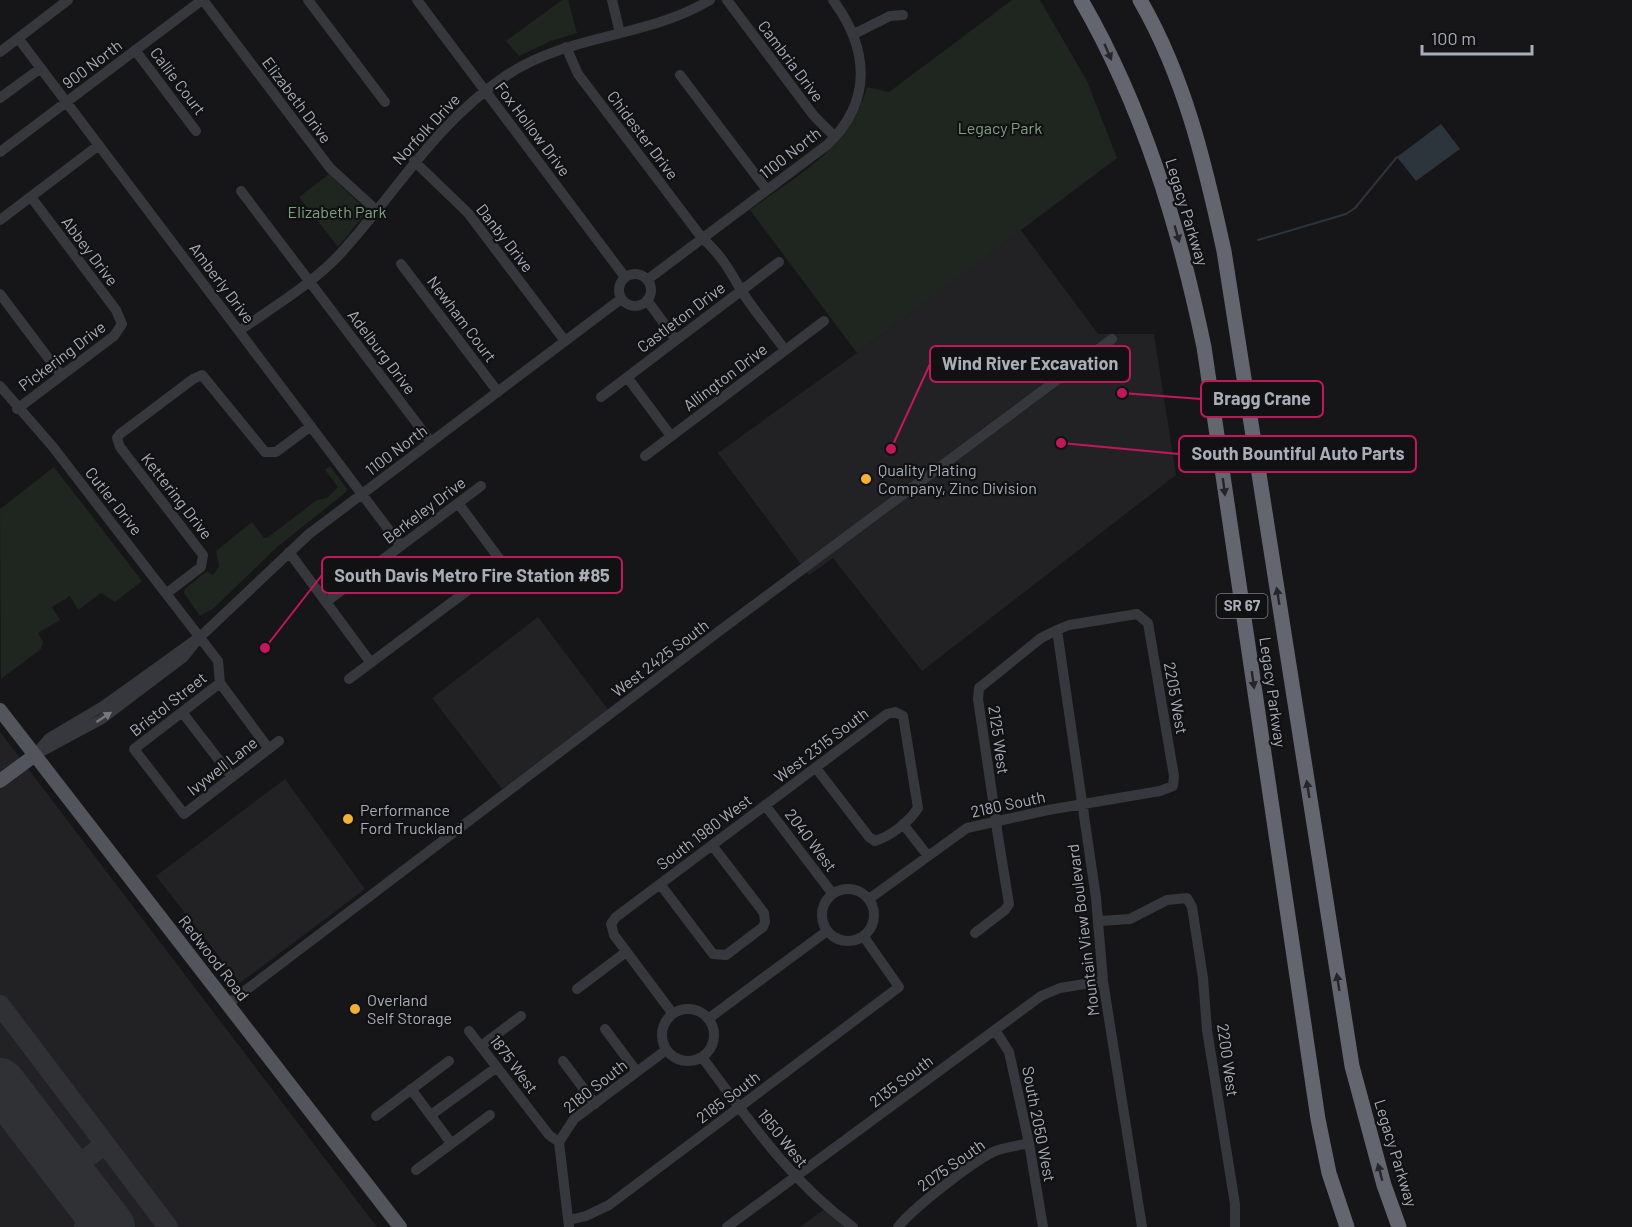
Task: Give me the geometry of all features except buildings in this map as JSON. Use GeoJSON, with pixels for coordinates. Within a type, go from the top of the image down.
{"type":"FeatureCollection","features":[{"type":"Feature","properties":{"kind":"highway","name":"Legacy Parkway"},"geometry":{"type":"LineString","coordinates":[[1081,0],[1107,49],[1142,131],[1170,208],[1195,303],[1206,359],[1318,1119],[1329,1173],[1347,1227]]}},
{"type":"Feature","properties":{"kind":"highway","name":"Legacy Parkway"},"geometry":{"type":"LineString","coordinates":[[1140,0],[1175,74],[1204,156],[1224,251],[1352,1066],[1384,1185],[1399,1227]]}},
{"type":"Feature","properties":{"kind":"main road","name":"Redwood Road"},"geometry":{"type":"LineString","coordinates":[[0,710],[229,1003],[400,1227]]}},
{"type":"Feature","properties":{"kind":"main road"},"geometry":{"type":"LineString","coordinates":[[0,781],[35,755]]}},
{"type":"Feature","properties":{"kind":"street"},"geometry":{"type":"LineString","coordinates":[[0,52],[68,0]]}},
{"type":"Feature","properties":{"kind":"street","name":"900 North"},"geometry":{"type":"LineString","coordinates":[[0,152],[202,0]]}},
{"type":"Feature","properties":{"kind":"street","name":"Elizabeth Drive"},"geometry":{"type":"LineString","coordinates":[[202,0],[330,168],[376,210]]}},
{"type":"Feature","properties":{"kind":"street"},"geometry":{"type":"LineString","coordinates":[[308,0],[385,102]]}},
{"type":"Feature","properties":{"kind":"street","name":"Fox Hollow Drive"},"geometry":{"type":"LineString","coordinates":[[417,0],[625,277]]}},
{"type":"Feature","properties":{"kind":"street"},"geometry":{"type":"LineString","coordinates":[[612,0],[620,33]]}},
{"type":"Feature","properties":{"kind":"street","name":"Norfolk Drive"},"geometry":{"type":"LineString","coordinates":[[240,331],[338,256],[442,128],[485,91],[529,62],[566,47],[674,18],[710,0]]}},
{"type":"Feature","properties":{"kind":"street","name":"Cambria Drive"},"geometry":{"type":"LineString","coordinates":[[727,0],[814,116],[835,136]]}},
{"type":"Feature","properties":{"kind":"street","name":"1100 North"},"geometry":{"type":"LineString","coordinates":[[647,280],[835,136],[849,117],[859,91],[861,59],[854,34],[833,0]]}},
{"type":"Feature","properties":{"kind":"street"},"geometry":{"type":"LineString","coordinates":[[854,34],[890,16],[903,15]]}},
{"type":"Feature","properties":{"kind":"street","name":"Amberly Drive"},"geometry":{"type":"LineString","coordinates":[[18,38],[401,546]]}},
{"type":"Feature","properties":{"kind":"street","name":"Chidester Drive"},"geometry":{"type":"LineString","coordinates":[[566,47],[578,74],[702,238],[713,248],[785,350]]}},
{"type":"Feature","properties":{"kind":"street","name":"Callie Court"},"geometry":{"type":"LineString","coordinates":[[135,50],[196,131]]}},
{"type":"Feature","properties":{"kind":"street"},"geometry":{"type":"LineString","coordinates":[[0,99],[41,68]]}},
{"type":"Feature","properties":{"kind":"street"},"geometry":{"type":"LineString","coordinates":[[680,75],[767,189]]}},
{"type":"Feature","properties":{"kind":"street"},"geometry":{"type":"LineString","coordinates":[[0,220],[99,145]]}},
{"type":"Feature","properties":{"kind":"street","name":"Danby Drive"},"geometry":{"type":"LineString","coordinates":[[414,161],[468,213],[565,342]]}},
{"type":"Feature","properties":{"kind":"street","name":"Adelburg Drive"},"geometry":{"type":"LineString","coordinates":[[241,191],[431,442]]}},
{"type":"Feature","properties":{"kind":"street","name":"Abbey Drive"},"geometry":{"type":"LineString","coordinates":[[31,197],[116,310],[122,324]]}},
{"type":"Feature","properties":{"kind":"street","name":"Castleton Drive"},"geometry":{"type":"LineString","coordinates":[[600,397],[779,262]]}},
{"type":"Feature","properties":{"kind":"street","name":"Newham Court"},"geometry":{"type":"LineString","coordinates":[[401,264],[498,392]]}},
{"type":"Feature","properties":{"kind":"street"},"geometry":{"type":"LineString","coordinates":[[637,274],[647,280],[651,290],[644,302],[632,306],[621,299],[619,287],[625,277],[637,274]]}},
{"type":"Feature","properties":{"kind":"street"},"geometry":{"type":"LineString","coordinates":[[0,294],[61,375]]}},
{"type":"Feature","properties":{"kind":"street","name":"1100 North"},"geometry":{"type":"LineString","coordinates":[[35,755],[110,713],[184,657],[200,637],[289,552],[362,494],[621,299]]}},
{"type":"Feature","properties":{"kind":"street"},"geometry":{"type":"LineString","coordinates":[[644,302],[674,342]]}},
{"type":"Feature","properties":{"kind":"street","name":"Allington Drive"},"geometry":{"type":"LineString","coordinates":[[645,456],[824,321]]}},
{"type":"Feature","properties":{"kind":"street","name":"Pickering Drive"},"geometry":{"type":"LineString","coordinates":[[17,409],[114,336],[122,324]]}},
{"type":"Feature","properties":{"kind":"street","name":"West 2425 South"},"geometry":{"type":"LineString","coordinates":[[229,1003],[713,636],[1112,339]]}},
{"type":"Feature","properties":{"kind":"street","name":"Kettering Drive"},"geometry":{"type":"LineString","coordinates":[[166,593],[201,567],[203,555],[120,447],[117,438],[193,379],[202,375],[265,452],[276,452],[310,426]]}},
{"type":"Feature","properties":{"kind":"street"},"geometry":{"type":"LineString","coordinates":[[627,377],[671,436]]}},
{"type":"Feature","properties":{"kind":"street","name":"Cutler Drive"},"geometry":{"type":"LineString","coordinates":[[0,386],[17,409],[53,447],[218,661],[220,683]]}},
{"type":"Feature","properties":{"kind":"street","name":"Berkeley Drive"},"geometry":{"type":"LineString","coordinates":[[326,602],[481,486]]}},
{"type":"Feature","properties":{"kind":"street"},"geometry":{"type":"LineString","coordinates":[[458,504],[521,588]]}},
{"type":"Feature","properties":{"kind":"street"},"geometry":{"type":"LineString","coordinates":[[289,552],[371,663]]}},
{"type":"Feature","properties":{"kind":"street"},"geometry":{"type":"LineString","coordinates":[[349,679],[503,564]]}},
{"type":"Feature","properties":{"kind":"street","name":"2205 West"},"geometry":{"type":"LineString","coordinates":[[1058,630],[1069,625],[1137,614],[1144,617],[1148,623],[1174,776],[1173,786]]}},
{"type":"Feature","properties":{"kind":"street","name":"2125 West"},"geometry":{"type":"LineString","coordinates":[[975,933],[1005,910],[1009,904],[978,699],[979,687],[1041,638],[1058,630]]}},
{"type":"Feature","properties":{"kind":"street","name":"Mountain View Boulevard"},"geometry":{"type":"LineString","coordinates":[[1058,630],[1099,921],[1103,981],[1142,1227]]}},
{"type":"Feature","properties":{"kind":"street"},"geometry":{"type":"LineString","coordinates":[[220,683],[269,749]]}},
{"type":"Feature","properties":{"kind":"street","name":"Bristol Street"},"geometry":{"type":"LineString","coordinates":[[184,814],[134,749],[220,683]]}},
{"type":"Feature","properties":{"kind":"street"},"geometry":{"type":"LineString","coordinates":[[182,712],[232,777]]}},
{"type":"Feature","properties":{"kind":"street","name":"West 2315 South"},"geometry":{"type":"LineString","coordinates":[[765,805],[887,714],[896,712],[903,716],[906,726],[918,808],[903,824]]}},
{"type":"Feature","properties":{"kind":"street","name":"Ivywell Lane"},"geometry":{"type":"LineString","coordinates":[[184,814],[279,741]]}},
{"type":"Feature","properties":{"kind":"street"},"geometry":{"type":"LineString","coordinates":[[816,768],[869,837],[875,841],[885,838],[903,824],[928,856]]}},
{"type":"Feature","properties":{"kind":"street","name":"2180 South"},"geometry":{"type":"LineString","coordinates":[[869,899],[967,828],[1082,804],[1160,791],[1173,786]]}},
{"type":"Feature","properties":{"kind":"street","name":"South 1980 West"},"geometry":{"type":"LineString","coordinates":[[626,951],[612,932],[611,924],[765,805]]}},
{"type":"Feature","properties":{"kind":"street","name":"2040 West"},"geometry":{"type":"LineString","coordinates":[[765,805],[832,894]]}},
{"type":"Feature","properties":{"kind":"street","name":"South 1980 West"},"geometry":{"type":"LineString","coordinates":[[660,884],[713,954],[726,955],[763,927],[764,914],[712,845]]}},
{"type":"Feature","properties":{"kind":"street"},"geometry":{"type":"LineString","coordinates":[[852,889],[869,899],[875,918],[864,937],[844,942],[834,938],[827,931],[822,922],[822,911],[825,901],[832,894],[852,889]]}},
{"type":"Feature","properties":{"kind":"street","name":"2200 West"},"geometry":{"type":"LineString","coordinates":[[1099,921],[1130,919],[1167,900],[1187,898],[1193,912],[1203,978],[1208,1029],[1235,1204],[1235,1227]]}},
{"type":"Feature","properties":{"kind":"street"},"geometry":{"type":"LineString","coordinates":[[708,1019],[827,931]]}},
{"type":"Feature","properties":{"kind":"street","name":"2185 South"},"geometry":{"type":"LineString","coordinates":[[569,1223],[609,1205],[899,987],[864,937]]}},
{"type":"Feature","properties":{"kind":"street"},"geometry":{"type":"LineString","coordinates":[[578,989],[626,951],[673,1014]]}},
{"type":"Feature","properties":{"kind":"street","name":"2135 South"},"geometry":{"type":"LineString","coordinates":[[727,1227],[1047,993],[1103,981]]}},
{"type":"Feature","properties":{"kind":"street"},"geometry":{"type":"LineString","coordinates":[[692,1009],[708,1019],[714,1035],[709,1052],[702,1058],[682,1061],[666,1050],[662,1031],[673,1014],[692,1009]]}},
{"type":"Feature","properties":{"kind":"street"},"geometry":{"type":"LineString","coordinates":[[481,1046],[521,1016]]}},
{"type":"Feature","properties":{"kind":"street"},"geometry":{"type":"LineString","coordinates":[[604,1029],[637,1072]]}},
{"type":"Feature","properties":{"kind":"street","name":"South 2050 West"},"geometry":{"type":"LineString","coordinates":[[995,1030],[1009,1052],[1029,1143],[1043,1227]]}},
{"type":"Feature","properties":{"kind":"street","name":"1875 West"},"geometry":{"type":"LineString","coordinates":[[469,1031],[549,1135],[559,1142]]}},
{"type":"Feature","properties":{"kind":"street","name":"2180 South"},"geometry":{"type":"LineString","coordinates":[[559,1142],[574,1119],[666,1050]]}},
{"type":"Feature","properties":{"kind":"street","name":"1950 West"},"geometry":{"type":"LineString","coordinates":[[702,1058],[794,1177],[820,1203],[853,1227]]}},
{"type":"Feature","properties":{"kind":"street"},"geometry":{"type":"LineString","coordinates":[[376,1116],[449,1061]]}},
{"type":"Feature","properties":{"kind":"street"},"geometry":{"type":"LineString","coordinates":[[563,1061],[595,1104]]}},
{"type":"Feature","properties":{"kind":"street"},"geometry":{"type":"LineString","coordinates":[[431,1116],[497,1066]]}},
{"type":"Feature","properties":{"kind":"street"},"geometry":{"type":"LineString","coordinates":[[411,1089],[451,1143]]}},
{"type":"Feature","properties":{"kind":"street"},"geometry":{"type":"LineString","coordinates":[[416,1170],[490,1115]]}},
{"type":"Feature","properties":{"kind":"street"},"geometry":{"type":"LineString","coordinates":[[559,1142],[569,1223]]}},
{"type":"Feature","properties":{"kind":"street","name":"2075 South"},"geometry":{"type":"LineString","coordinates":[[898,1227],[915,1209],[987,1155],[1029,1143]]}},
{"type":"Feature","properties":{"kind":"shaded area"},"geometry":{"type":"Polygon","coordinates":[[[1441,124],[1460,149],[1416,181],[1397,157],[1441,124]]]}},
{"type":"Feature","properties":{"kind":"shaded area"},"geometry":{"type":"Polygon","coordinates":[[[1020,229],[1098,334],[1154,334],[1176,475],[922,671],[833,558],[809,575],[718,453],[857,353],[1020,229]]]}},
{"type":"Feature","properties":{"kind":"shaded area"},"geometry":{"type":"Polygon","coordinates":[[[538,617],[609,711],[502,789],[432,698],[538,617]]]}},
{"type":"Feature","properties":{"kind":"shaded area"},"geometry":{"type":"Polygon","coordinates":[[[0,732],[20,758],[377,1227],[0,1227],[0,732]]]}},
{"type":"Feature","properties":{"kind":"shaded area"},"geometry":{"type":"Polygon","coordinates":[[[285,779],[365,889],[240,983],[156,876],[285,779]]]}},
{"type":"Feature","properties":{"kind":"shaded area"},"geometry":{"type":"Polygon","coordinates":[[[823,1210],[845,1227],[800,1227],[823,1210]]]}},
{"type":"Feature","properties":{"kind":"green space"},"geometry":{"type":"Polygon","coordinates":[[[562,0],[568,0],[577,33],[551,41],[519,56],[506,41],[562,0]]]}},
{"type":"Feature","properties":{"kind":"green space","name":"Legacy Park"},"geometry":{"type":"Polygon","coordinates":[[[1012,0],[1040,0],[1087,81],[1117,158],[857,353],[750,210],[803,172],[835,143],[849,127],[867,87],[889,92],[1012,0]]]}},
{"type":"Feature","properties":{"kind":"green space","name":"Elizabeth Park"},"geometry":{"type":"Polygon","coordinates":[[[329,174],[365,209],[365,214],[338,247],[299,197],[329,174]]]}},
{"type":"Feature","properties":{"kind":"green space"},"geometry":{"type":"Polygon","coordinates":[[[330,466],[347,489],[346,492],[276,548],[214,608],[200,616],[184,593],[185,589],[207,571],[213,575],[219,566],[216,551],[252,522],[264,538],[267,538],[317,500],[327,498],[338,487],[325,470],[330,466]]]}},
{"type":"Feature","properties":{"kind":"green space"},"geometry":{"type":"Polygon","coordinates":[[[54,467],[142,581],[115,602],[101,593],[78,610],[70,596],[52,607],[60,620],[38,633],[43,642],[41,649],[1,679],[0,509],[54,467]]]}},
{"type":"Feature","properties":{"kind":"waterway"},"geometry":{"type":"LineString","coordinates":[[1258,240],[1346,214],[1355,208],[1397,157]]}},
{"type":"Feature","properties":{"kind":"taxiway"},"geometry":{"type":"LineString","coordinates":[[0,1005],[168,1227]]}},
{"type":"Feature","properties":{"kind":"taxiway"},"geometry":{"type":"LineString","coordinates":[[58,1159],[70,1164],[81,1162],[101,1147],[102,1140]]}},
{"type":"Feature","properties":{"kind":"taxiway"},"geometry":{"type":"LineString","coordinates":[[84,1227],[94,1217],[91,1203]]}},
{"type":"Feature","properties":{"kind":"runway"},"geometry":{"type":"LineString","coordinates":[[0,1083],[110,1227]]}},
{"type":"Feature","properties":{"kind":"place","name":"Bragg Crane"},"geometry":{"type":"Point","coordinates":[1122,393]}},
{"type":"Feature","properties":{"kind":"place","name":"South Bountiful Auto Parts"},"geometry":{"type":"Point","coordinates":[1061,443]}},
{"type":"Feature","properties":{"kind":"place","name":"Wind River Excavation"},"geometry":{"type":"Point","coordinates":[891,449]}},
{"type":"Feature","properties":{"kind":"place","name":"Quality Plating Company, Zinc Division"},"geometry":{"type":"Point","coordinates":[866,479]}},
{"type":"Feature","properties":{"kind":"place","name":"South Davis Metro Fire Station #85"},"geometry":{"type":"Point","coordinates":[265,648]}},
{"type":"Feature","properties":{"kind":"place","name":"Performance Ford Truckland"},"geometry":{"type":"Point","coordinates":[348,819]}},
{"type":"Feature","properties":{"kind":"place","name":"Overland Self Storage"},"geometry":{"type":"Point","coordinates":[355,1009]}}]}
